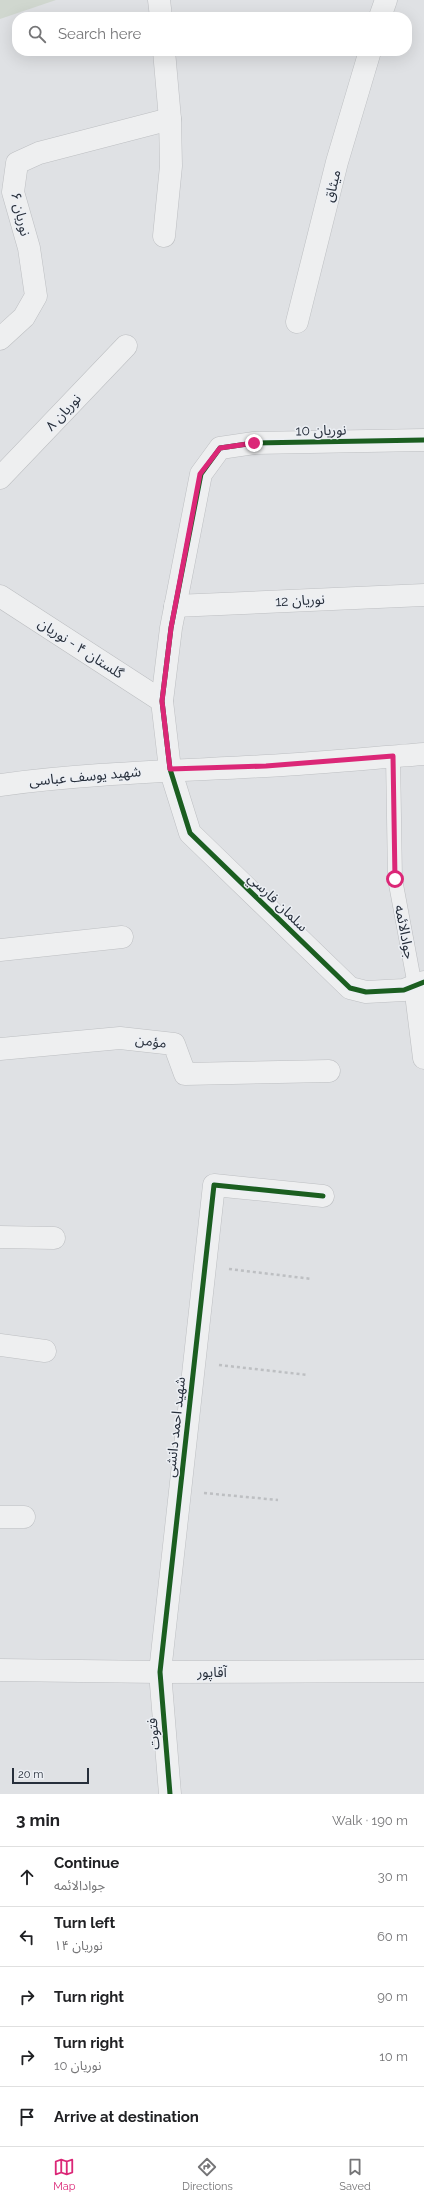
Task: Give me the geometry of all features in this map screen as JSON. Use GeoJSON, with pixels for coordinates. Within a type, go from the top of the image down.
{"type":"FeatureCollection","features":[{"type":"Feature","properties":{"kind":"street"},"geometry":{"type":"LineString","coordinates":[[159,0],[160,12]]}},
{"type":"Feature","properties":{"kind":"street"},"geometry":{"type":"LineString","coordinates":[[382,12],[386,0]]}},
{"type":"Feature","properties":{"kind":"street"},"geometry":{"type":"LineString","coordinates":[[164,56],[170,119],[171,166],[164,236]]}},
{"type":"Feature","properties":{"kind":"street","name":"ميثاق"},"geometry":{"type":"LineString","coordinates":[[297,322],[337,162],[369,56]]}},
{"type":"Feature","properties":{"kind":"street","name":"نوریان ۶"},"geometry":{"type":"LineString","coordinates":[[0,339],[24,317],[36,296],[29,248],[13,192],[17,163],[39,153],[170,119]]}},
{"type":"Feature","properties":{"kind":"street","name":"نوریان ۸"},"geometry":{"type":"LineString","coordinates":[[0,478],[126,346]]}},
{"type":"Feature","properties":{"kind":"street","name":"نوریان 10"},"geometry":{"type":"LineString","coordinates":[[220,448],[254,443],[424,440]]}},
{"type":"Feature","properties":{"kind":"street","name":"سلمان فارسي"},"geometry":{"type":"LineString","coordinates":[[220,448],[200,474],[175,606],[162,701],[170,769],[190,833],[350,988],[366,992],[404,990],[419,984]]}},
{"type":"Feature","properties":{"kind":"street","name":"نوریان 12"},"geometry":{"type":"LineString","coordinates":[[175,606],[424,595]]}},
{"type":"Feature","properties":{"kind":"street","name":"گلستان ۴ - نوریان"},"geometry":{"type":"LineString","coordinates":[[0,596],[162,701]]}},
{"type":"Feature","properties":{"kind":"street","name":"شهید یوسف عباسی"},"geometry":{"type":"LineString","coordinates":[[0,785],[64,777],[170,769],[266,766],[424,754]]}},
{"type":"Feature","properties":{"kind":"street"},"geometry":{"type":"LineString","coordinates":[[0,950],[122,937]]}},
{"type":"Feature","properties":{"kind":"street","name":"جوادالائمه"},"geometry":{"type":"LineString","coordinates":[[419,984],[424,1058]]}},
{"type":"Feature","properties":{"kind":"street","name":"مؤمن"},"geometry":{"type":"LineString","coordinates":[[0,1049],[120,1038],[174,1044],[185,1074],[329,1071]]}},
{"type":"Feature","properties":{"kind":"street","name":"شهید احمد دانشی"},"geometry":{"type":"LineString","coordinates":[[160,1672],[214,1185],[323,1196]]}},
{"type":"Feature","properties":{"kind":"street"},"geometry":{"type":"LineString","coordinates":[[0,1237],[54,1238]]}},
{"type":"Feature","properties":{"kind":"street"},"geometry":{"type":"LineString","coordinates":[[0,1345],[45,1351]]}},
{"type":"Feature","properties":{"kind":"street"},"geometry":{"type":"LineString","coordinates":[[0,1517],[24,1517]]}},
{"type":"Feature","properties":{"kind":"street","name":"آقاپور"},"geometry":{"type":"LineString","coordinates":[[0,1670],[160,1672],[424,1671]]}},
{"type":"Feature","properties":{"kind":"street","name":"فتوت"},"geometry":{"type":"LineString","coordinates":[[160,1672],[170,1794]]}},
{"type":"Feature","properties":{"kind":"lane","name":"جوادالائمه"},"geometry":{"type":"LineString","coordinates":[[393,756],[395,879],[419,984]]}},
{"type":"Feature","properties":{"kind":"path"},"geometry":{"type":"LineString","coordinates":[[205,1267],[312,1279]]}},
{"type":"Feature","properties":{"kind":"path"},"geometry":{"type":"LineString","coordinates":[[194,1362],[308,1375]]}},
{"type":"Feature","properties":{"kind":"path"},"geometry":{"type":"LineString","coordinates":[[180,1490],[278,1500]]}},
{"type":"Feature","properties":{"kind":"shaded area"},"geometry":{"type":"Polygon","coordinates":[[[0,0],[56,0],[21,12],[12,12],[12,15],[0,19],[0,0]]]}},
{"type":"Feature","properties":{"kind":"cycle path"},"geometry":{"type":"LineString","coordinates":[[424,440],[254,443],[220,448],[201,474],[171,628],[162,701],[170,769],[190,833],[350,988],[366,992],[404,990],[424,982]]}},
{"type":"Feature","properties":{"kind":"cycle path"},"geometry":{"type":"LineString","coordinates":[[170,1794],[160,1672],[214,1185],[323,1196]]}},
{"type":"Feature","properties":{"kind":"route"},"geometry":{"type":"LineString","coordinates":[[254,443],[220,448],[200,474],[171,628],[162,701],[170,769],[266,766],[393,756],[395,879]]}}]}
